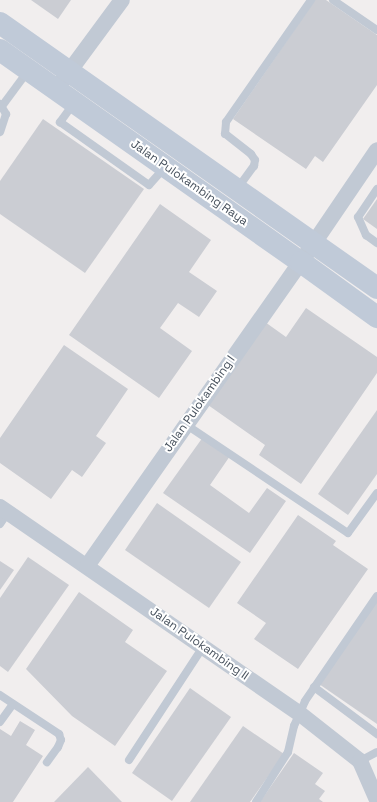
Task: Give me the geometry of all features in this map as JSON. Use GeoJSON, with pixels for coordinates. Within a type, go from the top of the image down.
{"type":"FeatureCollection","features":[{"type":"Feature","properties":{"kind":"street"},"geometry":{"type":"LineString","coordinates":[[56,90],[122,0]]}},
{"type":"Feature","properties":{"kind":"street","name":"Jalan Pulokambing Raya"},"geometry":{"type":"LineString","coordinates":[[0,23],[377,288]]}},
{"type":"Feature","properties":{"kind":"street","name":"Jalan Pulokambing Raya"},"geometry":{"type":"LineString","coordinates":[[0,50],[377,317]]}},
{"type":"Feature","properties":{"kind":"street","name":"Jalan Pulokambing I"},"geometry":{"type":"LineString","coordinates":[[87,566],[185,424],[301,262],[377,150]]}},
{"type":"Feature","properties":{"kind":"street","name":"Jalan Pulokambing II"},"geometry":{"type":"LineString","coordinates":[[3,515],[87,566],[299,713],[360,761],[377,800]]}},
{"type":"Feature","properties":{"kind":"lane"},"geometry":{"type":"LineString","coordinates":[[237,190],[254,166],[255,160],[251,154],[225,134],[226,122],[311,0]]}},
{"type":"Feature","properties":{"kind":"lane"},"geometry":{"type":"LineString","coordinates":[[333,0],[377,30]]}},
{"type":"Feature","properties":{"kind":"lane"},"geometry":{"type":"LineString","coordinates":[[0,132],[6,114],[1,105],[28,71]]}},
{"type":"Feature","properties":{"kind":"lane"},"geometry":{"type":"LineString","coordinates":[[377,189],[358,217],[366,235],[377,243]]}},
{"type":"Feature","properties":{"kind":"lane"},"geometry":{"type":"LineString","coordinates":[[185,424],[348,533],[377,493]]}},
{"type":"Feature","properties":{"kind":"lane"},"geometry":{"type":"LineString","coordinates":[[256,802],[288,752],[299,713],[314,687],[377,596]]}},
{"type":"Feature","properties":{"kind":"lane"},"geometry":{"type":"LineString","coordinates":[[128,760],[202,647]]}},
{"type":"Feature","properties":{"kind":"lane"},"geometry":{"type":"LineString","coordinates":[[314,687],[377,734]]}},
{"type":"Feature","properties":{"kind":"lane"},"geometry":{"type":"LineString","coordinates":[[0,695],[59,734],[61,740],[58,747],[47,762]]}},
{"type":"Feature","properties":{"kind":"lane"},"geometry":{"type":"LineString","coordinates":[[0,722],[13,704]]}},
{"type":"Feature","properties":{"kind":"lane"},"geometry":{"type":"LineString","coordinates":[[360,761],[377,752]]}},
{"type":"Feature","properties":{"kind":"building"},"geometry":{"type":"Polygon","coordinates":[[[31,0],[71,0],[58,19],[31,0]]]}},
{"type":"Feature","properties":{"kind":"building"},"geometry":{"type":"Polygon","coordinates":[[[315,0],[326,0],[377,35],[377,85],[323,162],[315,156],[306,169],[233,119],[315,0]]]}},
{"type":"Feature","properties":{"kind":"building"},"geometry":{"type":"Polygon","coordinates":[[[43,119],[144,189],[85,273],[0,214],[0,181],[43,119]]]}},
{"type":"Feature","properties":{"kind":"building"},"geometry":{"type":"Polygon","coordinates":[[[377,199],[377,229],[363,219],[377,199]]]}},
{"type":"Feature","properties":{"kind":"building"},"geometry":{"type":"Polygon","coordinates":[[[160,204],[211,240],[189,272],[217,291],[199,317],[178,303],[160,328],[192,351],[159,398],[69,335],[160,204]]]}},
{"type":"Feature","properties":{"kind":"building"},"geometry":{"type":"Polygon","coordinates":[[[306,308],[377,357],[377,373],[301,484],[259,455],[265,445],[208,405],[265,322],[286,337],[306,308]]]}},
{"type":"Feature","properties":{"kind":"building"},"geometry":{"type":"Polygon","coordinates":[[[64,345],[128,389],[96,436],[106,443],[82,477],[72,470],[51,499],[0,463],[0,438],[64,345]]]}},
{"type":"Feature","properties":{"kind":"building"},"geometry":{"type":"Polygon","coordinates":[[[377,410],[377,474],[348,515],[318,494],[377,410]]]}},
{"type":"Feature","properties":{"kind":"building"},"geometry":{"type":"Polygon","coordinates":[[[203,437],[230,456],[210,485],[249,513],[267,488],[286,501],[250,553],[163,493],[203,437]]]}},
{"type":"Feature","properties":{"kind":"building"},"geometry":{"type":"Polygon","coordinates":[[[157,503],[241,562],[209,608],[125,550],[157,503]]]}},
{"type":"Feature","properties":{"kind":"building"},"geometry":{"type":"Polygon","coordinates":[[[298,515],[336,541],[333,545],[368,569],[298,669],[254,639],[266,623],[237,603],[298,515]]]}},
{"type":"Feature","properties":{"kind":"building"},"geometry":{"type":"Polygon","coordinates":[[[28,557],[69,585],[8,672],[0,666],[0,598],[28,557]]]}},
{"type":"Feature","properties":{"kind":"building"},"geometry":{"type":"Polygon","coordinates":[[[0,561],[14,570],[0,590],[0,561]]]}},
{"type":"Feature","properties":{"kind":"building"},"geometry":{"type":"Polygon","coordinates":[[[79,592],[133,630],[125,642],[167,671],[115,746],[72,716],[26,669],[79,592]]]}},
{"type":"Feature","properties":{"kind":"building"},"geometry":{"type":"Polygon","coordinates":[[[377,600],[377,724],[319,684],[377,600]]]}},
{"type":"Feature","properties":{"kind":"building"},"geometry":{"type":"Polygon","coordinates":[[[190,688],[231,717],[172,801],[132,773],[190,688]]]}},
{"type":"Feature","properties":{"kind":"building"},"geometry":{"type":"Polygon","coordinates":[[[20,721],[35,730],[26,745],[43,756],[13,802],[0,802],[0,729],[11,736],[20,721]]]}},
{"type":"Feature","properties":{"kind":"building"},"geometry":{"type":"Polygon","coordinates":[[[243,726],[284,754],[250,802],[190,802],[243,726]]]}},
{"type":"Feature","properties":{"kind":"building"},"geometry":{"type":"Polygon","coordinates":[[[294,753],[323,773],[315,784],[325,791],[319,799],[323,802],[260,802],[294,753]]]}},
{"type":"Feature","properties":{"kind":"building"},"geometry":{"type":"Polygon","coordinates":[[[88,767],[122,802],[54,802],[88,767]]]}}]}
